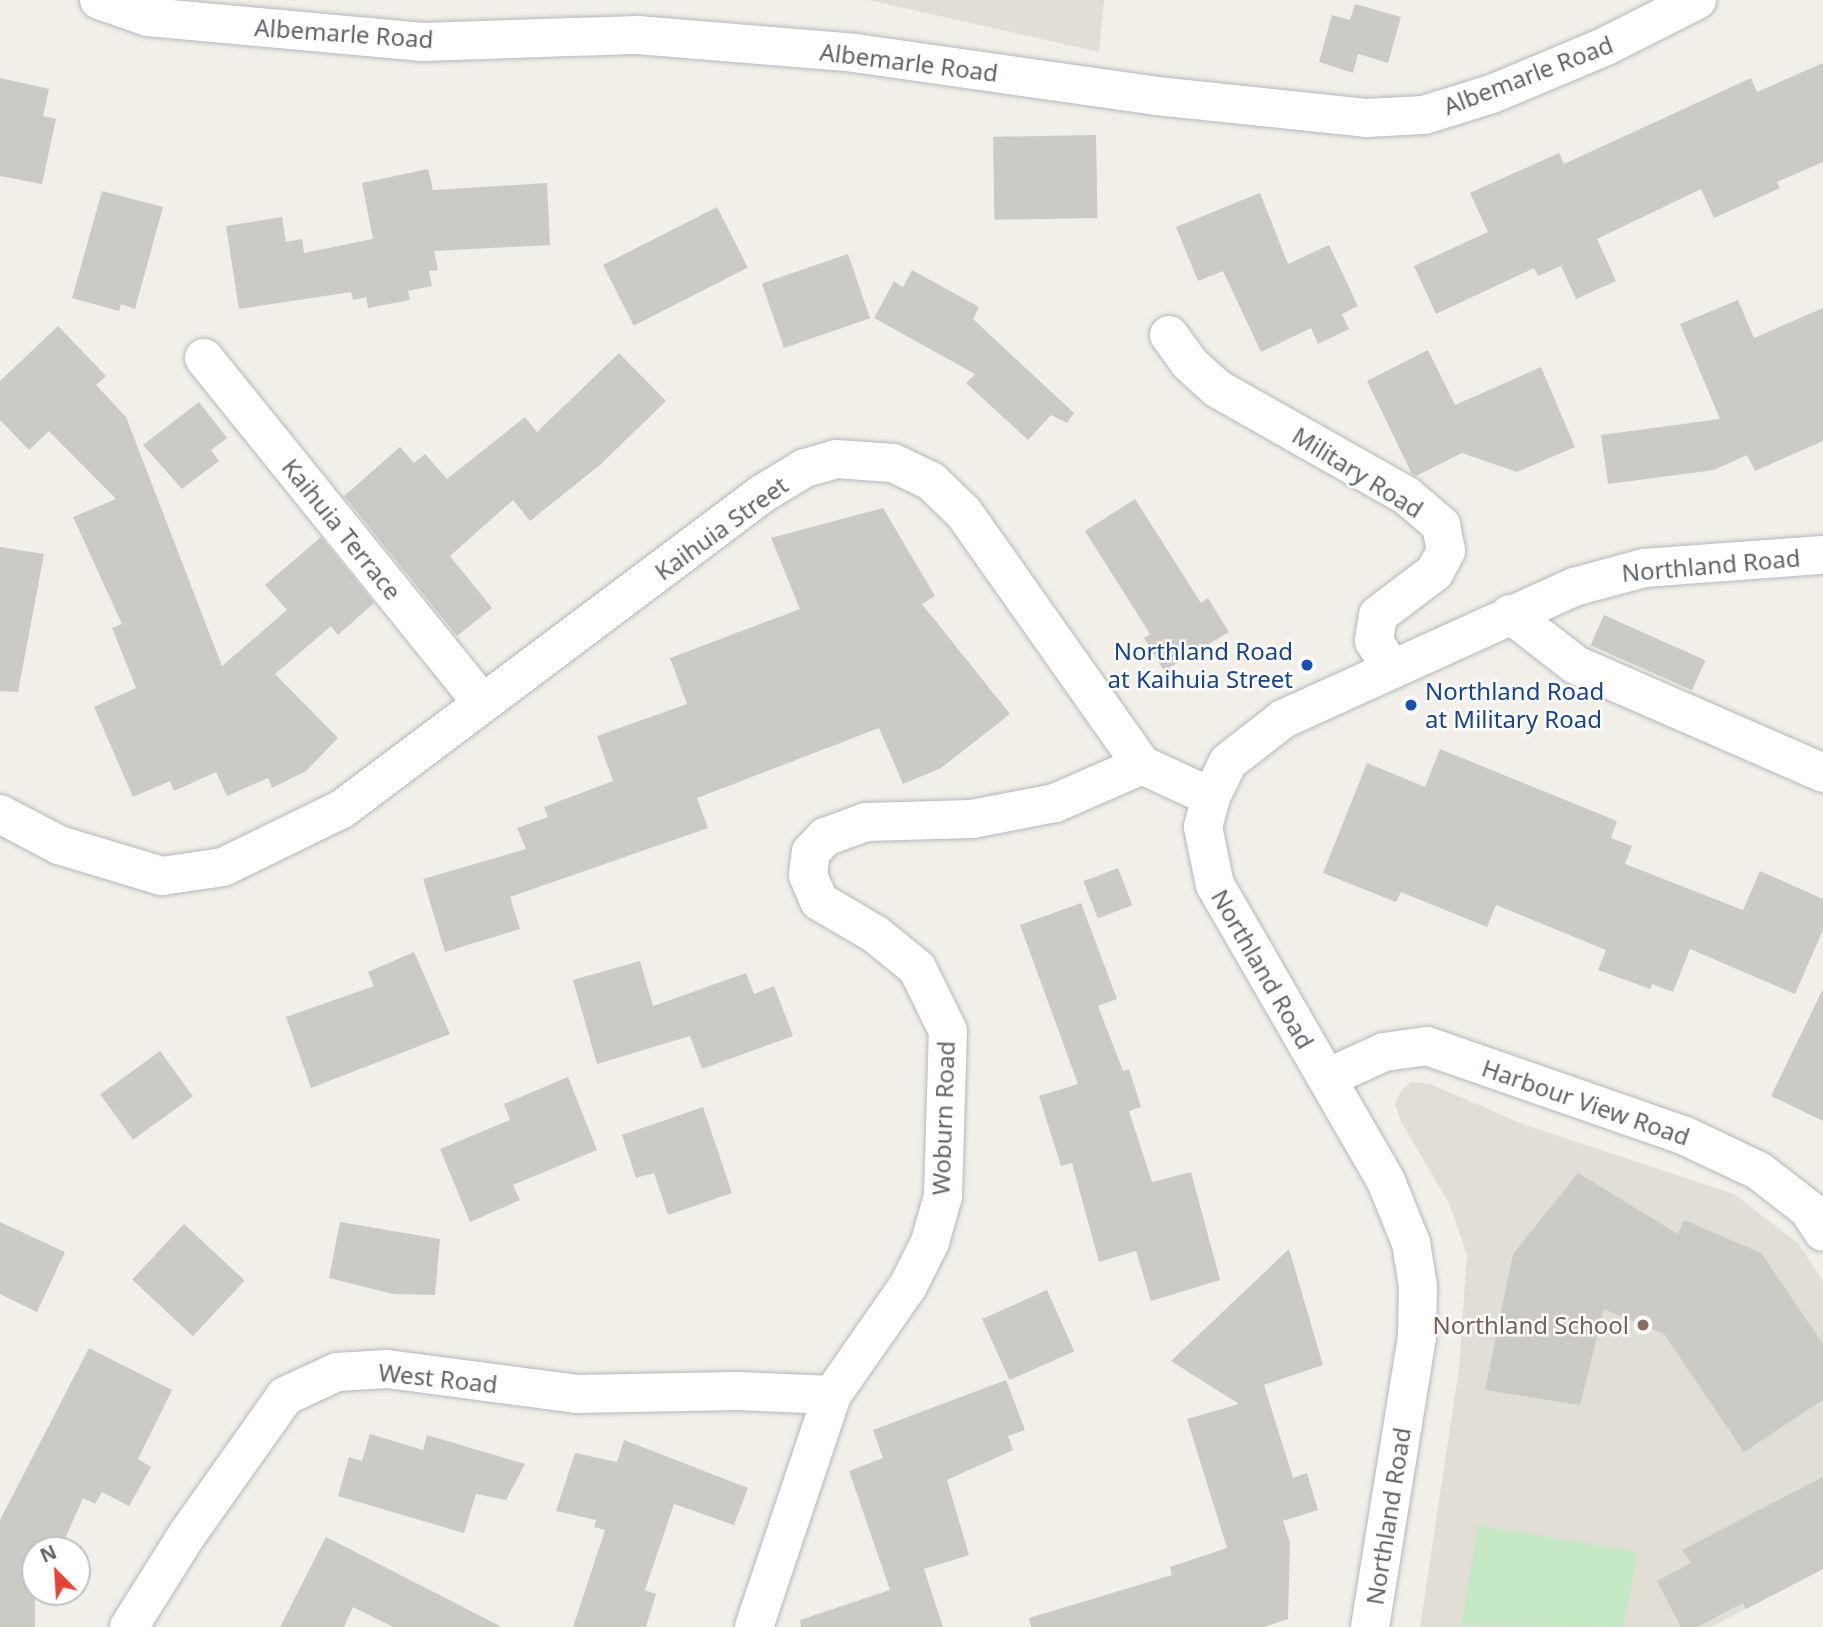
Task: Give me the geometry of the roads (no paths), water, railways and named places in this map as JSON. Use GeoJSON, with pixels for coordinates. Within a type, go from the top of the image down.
{"type":"FeatureCollection","features":[{"type":"Feature","properties":{"kind":"street","name":"Albemarle Road"},"geometry":{"type":"LineString","coordinates":[[99,0],[148,17],[423,42],[638,34],[855,53],[1157,96],[1366,118],[1424,115],[1492,94],[1606,46],[1697,0]]}},
{"type":"Feature","properties":{"kind":"street","name":"Military Road"},"geometry":{"type":"LineString","coordinates":[[1169,335],[1189,363],[1218,389],[1407,496],[1441,525],[1446,551],[1435,572],[1378,615],[1374,640],[1391,668]]}},
{"type":"Feature","properties":{"kind":"street","name":"Kaihuia Terrace"},"geometry":{"type":"LineString","coordinates":[[204,358],[481,701]]}},
{"type":"Feature","properties":{"kind":"street","name":"Kaihuia Street"},"geometry":{"type":"LineString","coordinates":[[0,814],[59,845],[162,876],[223,867],[341,809],[481,701],[553,654],[780,482],[805,468],[836,458],[893,463],[931,481],[964,513],[1142,765],[1211,797]]}},
{"type":"Feature","properties":{"kind":"street","name":"Northland Road"},"geometry":{"type":"LineString","coordinates":[[1370,1627],[1418,1337],[1418,1286],[1411,1243],[1386,1181],[1215,886],[1203,827],[1211,797],[1228,762],[1252,740],[1283,719],[1574,587],[1644,568],[1823,555]]}},
{"type":"Feature","properties":{"kind":"street"},"geometry":{"type":"LineString","coordinates":[[1510,614],[1576,665],[1823,773]]}},
{"type":"Feature","properties":{"kind":"street","name":"Woburn Road"},"geometry":{"type":"LineString","coordinates":[[754,1627],[832,1395],[908,1286],[930,1242],[943,1196],[950,1059],[948,1031],[917,968],[875,934],[819,901],[808,875],[811,852],[825,837],[866,822],[972,819],[1055,803],[1142,765]]}},
{"type":"Feature","properties":{"kind":"street","name":"Harbour View Road"},"geometry":{"type":"LineString","coordinates":[[1327,1079],[1384,1052],[1427,1046],[1716,1150],[1780,1185],[1808,1209],[1823,1232]]}},
{"type":"Feature","properties":{"kind":"street","name":"West Road"},"geometry":{"type":"LineString","coordinates":[[129,1627],[186,1536],[285,1396],[337,1372],[387,1369],[576,1394],[737,1391],[832,1395]]}},
{"type":"Feature","properties":{"kind":"place","name":"Northland Road at Kaihuia Street"},"geometry":{"type":"Point","coordinates":[1307,665]}},
{"type":"Feature","properties":{"kind":"place","name":"Northland Road at Military Road"},"geometry":{"type":"Point","coordinates":[1411,705]}},
{"type":"Feature","properties":{"kind":"place","name":"Northland School"},"geometry":{"type":"Point","coordinates":[1643,1325]}}]}
